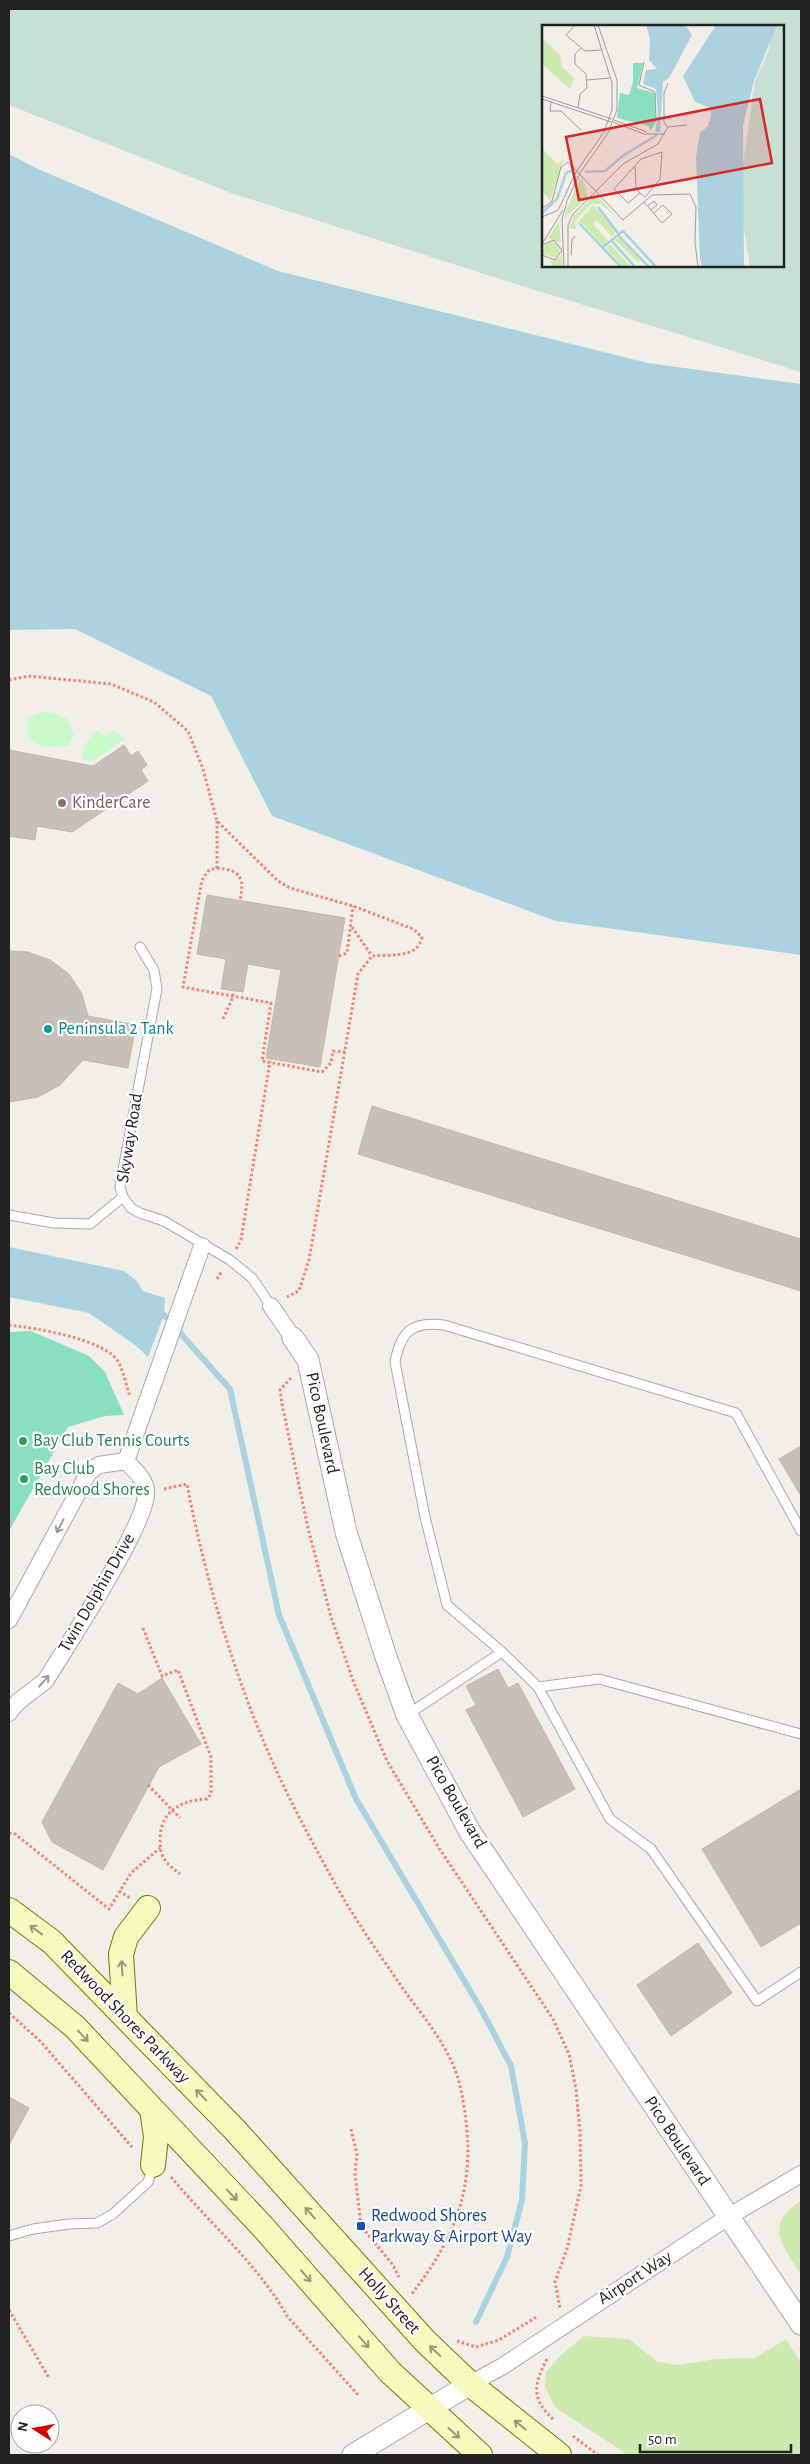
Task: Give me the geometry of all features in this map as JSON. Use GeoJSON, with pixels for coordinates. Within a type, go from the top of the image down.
{"type":"FeatureCollection","features":[{"type":"Feature","properties":{"kind":"main road"},"geometry":{"type":"LineString","coordinates":[[125,2017],[121,1954],[126,1937],[148,1908]]}},
{"type":"Feature","properties":{"kind":"main road","name":"Redwood Shores Parkway"},"geometry":{"type":"LineString","coordinates":[[9,1910],[52,1942],[235,2130]]}},
{"type":"Feature","properties":{"kind":"main road"},"geometry":{"type":"LineString","coordinates":[[9,1972],[75,2027],[262,2226],[390,2372],[480,2455]]}},
{"type":"Feature","properties":{"kind":"main road"},"geometry":{"type":"LineString","coordinates":[[152,2110],[156,2137],[152,2164]]}},
{"type":"Feature","properties":{"kind":"main road","name":"Holly Street"},"geometry":{"type":"LineString","coordinates":[[235,2130],[406,2296],[424,2341],[470,2384],[559,2455]]}},
{"type":"Feature","properties":{"kind":"street"},"geometry":{"type":"LineString","coordinates":[[126,1461],[202,1246]]}},
{"type":"Feature","properties":{"kind":"street","name":"Skyway Road"},"geometry":{"type":"LineString","coordinates":[[271,1306],[293,1338]]}},
{"type":"Feature","properties":{"kind":"street","name":"Pico Boulevard"},"geometry":{"type":"LineString","coordinates":[[293,1338],[308,1360],[346,1532],[407,1715],[470,1832],[728,2217]]}},
{"type":"Feature","properties":{"kind":"street"},"geometry":{"type":"LineString","coordinates":[[126,1461],[144,1480],[146,1492]]}},
{"type":"Feature","properties":{"kind":"street"},"geometry":{"type":"LineString","coordinates":[[9,1620],[88,1472],[99,1465],[126,1461]]}},
{"type":"Feature","properties":{"kind":"street","name":"Twin Dolphin Drive"},"geometry":{"type":"LineString","coordinates":[[9,1713],[14,1704],[31,1694],[46,1680],[123,1551],[145,1506],[146,1492]]}},
{"type":"Feature","properties":{"kind":"street","name":"Airport Way"},"geometry":{"type":"LineString","coordinates":[[470,2384],[503,2366],[728,2217],[801,2174]]}},
{"type":"Feature","properties":{"kind":"street"},"geometry":{"type":"LineString","coordinates":[[728,2217],[801,2324]]}},
{"type":"Feature","properties":{"kind":"street"},"geometry":{"type":"LineString","coordinates":[[353,2455],[470,2384]]}},
{"type":"Feature","properties":{"kind":"lane","name":"Skyway Road"},"geometry":{"type":"LineString","coordinates":[[140,947],[154,970],[157,989],[120,1187],[123,1196],[131,1208],[140,1214],[164,1221],[202,1246],[230,1260],[252,1278],[271,1306]]}},
{"type":"Feature","properties":{"kind":"lane"},"geometry":{"type":"LineString","coordinates":[[9,1215],[54,1224],[90,1224],[123,1196]]}},
{"type":"Feature","properties":{"kind":"lane"},"geometry":{"type":"LineString","coordinates":[[801,1531],[736,1413],[444,1325],[427,1323],[411,1328],[399,1343],[395,1362],[425,1517],[447,1604],[502,1652],[538,1687],[610,1819],[651,1849],[757,2001],[801,1972]]}},
{"type":"Feature","properties":{"kind":"lane"},"geometry":{"type":"LineString","coordinates":[[407,1715],[502,1652]]}},
{"type":"Feature","properties":{"kind":"lane"},"geometry":{"type":"LineString","coordinates":[[538,1687],[599,1680],[801,1734]]}},
{"type":"Feature","properties":{"kind":"lane"},"geometry":{"type":"LineString","coordinates":[[9,2236],[60,2225],[97,2223],[113,2214],[148,2182],[152,2164]]}},
{"type":"Feature","properties":{"kind":"path"},"geometry":{"type":"LineString","coordinates":[[9,680],[28,676],[110,684],[154,702],[188,731],[203,769],[217,821],[217,868]]}},
{"type":"Feature","properties":{"kind":"path"},"geometry":{"type":"LineString","coordinates":[[217,821],[278,881],[290,888],[353,906],[413,929],[422,937],[421,945],[416,950],[408,953],[372,956],[358,974],[309,1260],[300,1291],[271,1306]]}},
{"type":"Feature","properties":{"kind":"path"},"geometry":{"type":"LineString","coordinates":[[240,900],[243,885],[240,877],[230,869],[217,868],[209,870],[202,880],[183,987],[271,1003],[262,1061],[295,1065],[322,1072],[331,1063],[333,1051],[345,1052]]}},
{"type":"Feature","properties":{"kind":"path"},"geometry":{"type":"LineString","coordinates":[[339,956],[347,953],[353,906]]}},
{"type":"Feature","properties":{"kind":"path"},"geometry":{"type":"LineString","coordinates":[[351,927],[372,956]]}},
{"type":"Feature","properties":{"kind":"path"},"geometry":{"type":"LineString","coordinates":[[223,1019],[234,996],[233,991]]}},
{"type":"Feature","properties":{"kind":"path"},"geometry":{"type":"LineString","coordinates":[[217,1279],[241,1240],[270,1062]]}},
{"type":"Feature","properties":{"kind":"path"},"geometry":{"type":"LineString","coordinates":[[9,1325],[54,1333],[97,1346],[112,1354],[119,1363],[140,1425]]}},
{"type":"Feature","properties":{"kind":"path"},"geometry":{"type":"LineString","coordinates":[[308,1360],[280,1390],[308,1528],[331,1617],[354,1683],[387,1761],[439,1848],[553,2019],[569,2054],[577,2098],[581,2186],[567,2249],[555,2282],[564,2325]]}},
{"type":"Feature","properties":{"kind":"path"},"geometry":{"type":"LineString","coordinates":[[146,1492],[187,1484],[206,1569],[228,1642],[277,1774],[339,1890],[372,1945],[449,2057],[460,2084],[466,2127],[467,2175],[462,2204],[450,2236],[430,2271],[406,2296],[393,2265],[361,2226],[355,2174],[357,2154],[351,2129]]}},
{"type":"Feature","properties":{"kind":"path"},"geometry":{"type":"LineString","coordinates":[[142,1628],[162,1676],[178,1670],[211,1756],[211,1794],[207,1799],[192,1800],[172,1810],[166,1817],[161,1831],[160,1848],[164,1859],[180,1874]]}},
{"type":"Feature","properties":{"kind":"path"},"geometry":{"type":"LineString","coordinates":[[148,1785],[180,1818]]}},
{"type":"Feature","properties":{"kind":"path"},"geometry":{"type":"LineString","coordinates":[[9,1833],[15,1834],[108,1909],[131,1873],[160,1848]]}},
{"type":"Feature","properties":{"kind":"path"},"geometry":{"type":"LineString","coordinates":[[9,2013],[40,2041],[152,2164],[246,2260],[278,2302],[286,2316],[360,2396]]}},
{"type":"Feature","properties":{"kind":"path"},"geometry":{"type":"LineString","coordinates":[[9,2310],[49,2378]]}},
{"type":"Feature","properties":{"kind":"path"},"geometry":{"type":"LineString","coordinates":[[452,2340],[476,2347],[499,2340],[538,2316]]}},
{"type":"Feature","properties":{"kind":"path"},"geometry":{"type":"LineString","coordinates":[[552,2354],[540,2371],[535,2389],[541,2406],[556,2423]]}},
{"type":"Feature","properties":{"kind":"path"},"geometry":{"type":"LineString","coordinates":[[569,2433],[598,2455]]}},
{"type":"Feature","properties":{"kind":"green space"},"geometry":{"type":"Polygon","coordinates":[[[9,9],[801,9],[801,372],[525,287],[231,193],[9,105],[9,9]]]}},
{"type":"Feature","properties":{"kind":"green space"},"geometry":{"type":"Polygon","coordinates":[[[42,712],[54,713],[67,719],[74,735],[68,746],[43,746],[32,741],[28,735],[27,728],[29,718],[42,712]]]}},
{"type":"Feature","properties":{"kind":"green space"},"geometry":{"type":"Polygon","coordinates":[[[98,730],[102,735],[106,736],[113,731],[125,739],[93,761],[81,759],[85,744],[98,730]]]}},
{"type":"Feature","properties":{"kind":"green space","name":"Bay Club Redwood Shores"},"geometry":{"type":"Polygon","coordinates":[[[31,1331],[89,1356],[105,1372],[124,1415],[105,1416],[68,1427],[9,1531],[9,1332],[31,1331]]]}},
{"type":"Feature","properties":{"kind":"green space"},"geometry":{"type":"Polygon","coordinates":[[[801,2201],[801,2275],[783,2245],[779,2227],[782,2218],[801,2201]]]}},
{"type":"Feature","properties":{"kind":"green space"},"geometry":{"type":"Polygon","coordinates":[[[584,2336],[629,2339],[658,2362],[678,2365],[716,2359],[755,2358],[786,2339],[801,2363],[801,2455],[628,2455],[556,2408],[545,2387],[546,2372],[560,2356],[584,2336]]]}},
{"type":"Feature","properties":{"kind":"water"},"geometry":{"type":"Polygon","coordinates":[[[9,154],[38,169],[278,271],[648,363],[801,384],[801,955],[556,921],[272,816],[211,696],[75,629],[9,630],[9,154]]]}},
{"type":"Feature","properties":{"kind":"water"},"geometry":{"type":"Polygon","coordinates":[[[9,1247],[124,1271],[136,1280],[143,1291],[165,1298],[164,1315],[148,1357],[135,1345],[89,1313],[9,1297],[9,1247]]]}},
{"type":"Feature","properties":{"kind":"building","name":"KinderCare"},"geometry":{"type":"Polygon","coordinates":[[[124,745],[131,756],[138,751],[147,765],[141,770],[148,781],[72,832],[37,826],[35,840],[9,836],[9,750],[93,766],[124,745]]]}},
{"type":"Feature","properties":{"kind":"building"},"geometry":{"type":"Polygon","coordinates":[[[207,895],[345,918],[320,1067],[266,1058],[281,970],[248,964],[243,992],[221,989],[226,959],[197,954],[207,895]]]}},
{"type":"Feature","properties":{"kind":"building","name":"Peninsula 2 Tank"},"geometry":{"type":"Polygon","coordinates":[[[9,951],[28,952],[50,960],[69,974],[82,994],[88,1016],[136,1025],[128,1068],[83,1060],[60,1085],[38,1097],[9,1102],[9,951]]]}},
{"type":"Feature","properties":{"kind":"building"},"geometry":{"type":"Polygon","coordinates":[[[372,1106],[801,1239],[801,1291],[358,1154],[372,1106]]]}},
{"type":"Feature","properties":{"kind":"building"},"geometry":{"type":"Polygon","coordinates":[[[801,1446],[801,1496],[779,1459],[801,1446]]]}},
{"type":"Feature","properties":{"kind":"building"},"geometry":{"type":"Polygon","coordinates":[[[498,1669],[508,1688],[518,1683],[575,1789],[523,1817],[466,1710],[476,1705],[466,1686],[498,1669]]]}},
{"type":"Feature","properties":{"kind":"building"},"geometry":{"type":"Polygon","coordinates":[[[162,1678],[201,1744],[159,1767],[103,1870],[52,1842],[42,1822],[118,1683],[138,1694],[162,1678]]]}},
{"type":"Feature","properties":{"kind":"building"},"geometry":{"type":"Polygon","coordinates":[[[801,1789],[801,1923],[761,1947],[702,1849],[801,1789]]]}},
{"type":"Feature","properties":{"kind":"building"},"geometry":{"type":"Polygon","coordinates":[[[698,1943],[732,1993],[671,2036],[637,1985],[698,1943]]]}},
{"type":"Feature","properties":{"kind":"building"},"geometry":{"type":"Polygon","coordinates":[[[9,2097],[29,2108],[9,2145],[9,2097]]]}},
{"type":"Feature","properties":{"kind":"waterway"},"geometry":{"type":"LineString","coordinates":[[164,1315],[230,1389],[279,1615],[356,1799],[481,2009],[511,2066],[525,2143],[522,2200],[507,2257],[476,2322]]}},
{"type":"Feature","properties":{"kind":"place","name":"KinderCare"},"geometry":{"type":"Point","coordinates":[62,803]}},
{"type":"Feature","properties":{"kind":"place","name":"Peninsula 2 Tank"},"geometry":{"type":"Point","coordinates":[48,1029]}},
{"type":"Feature","properties":{"kind":"place","name":"Bay Club Tennis Courts"},"geometry":{"type":"Point","coordinates":[23,1441]}},
{"type":"Feature","properties":{"kind":"place","name":"Bay Club Redwood Shores"},"geometry":{"type":"Point","coordinates":[24,1479]}},
{"type":"Feature","properties":{"kind":"place","name":"Redwood Shores Parkway & Airport Way"},"geometry":{"type":"Point","coordinates":[361,2226]}}]}
